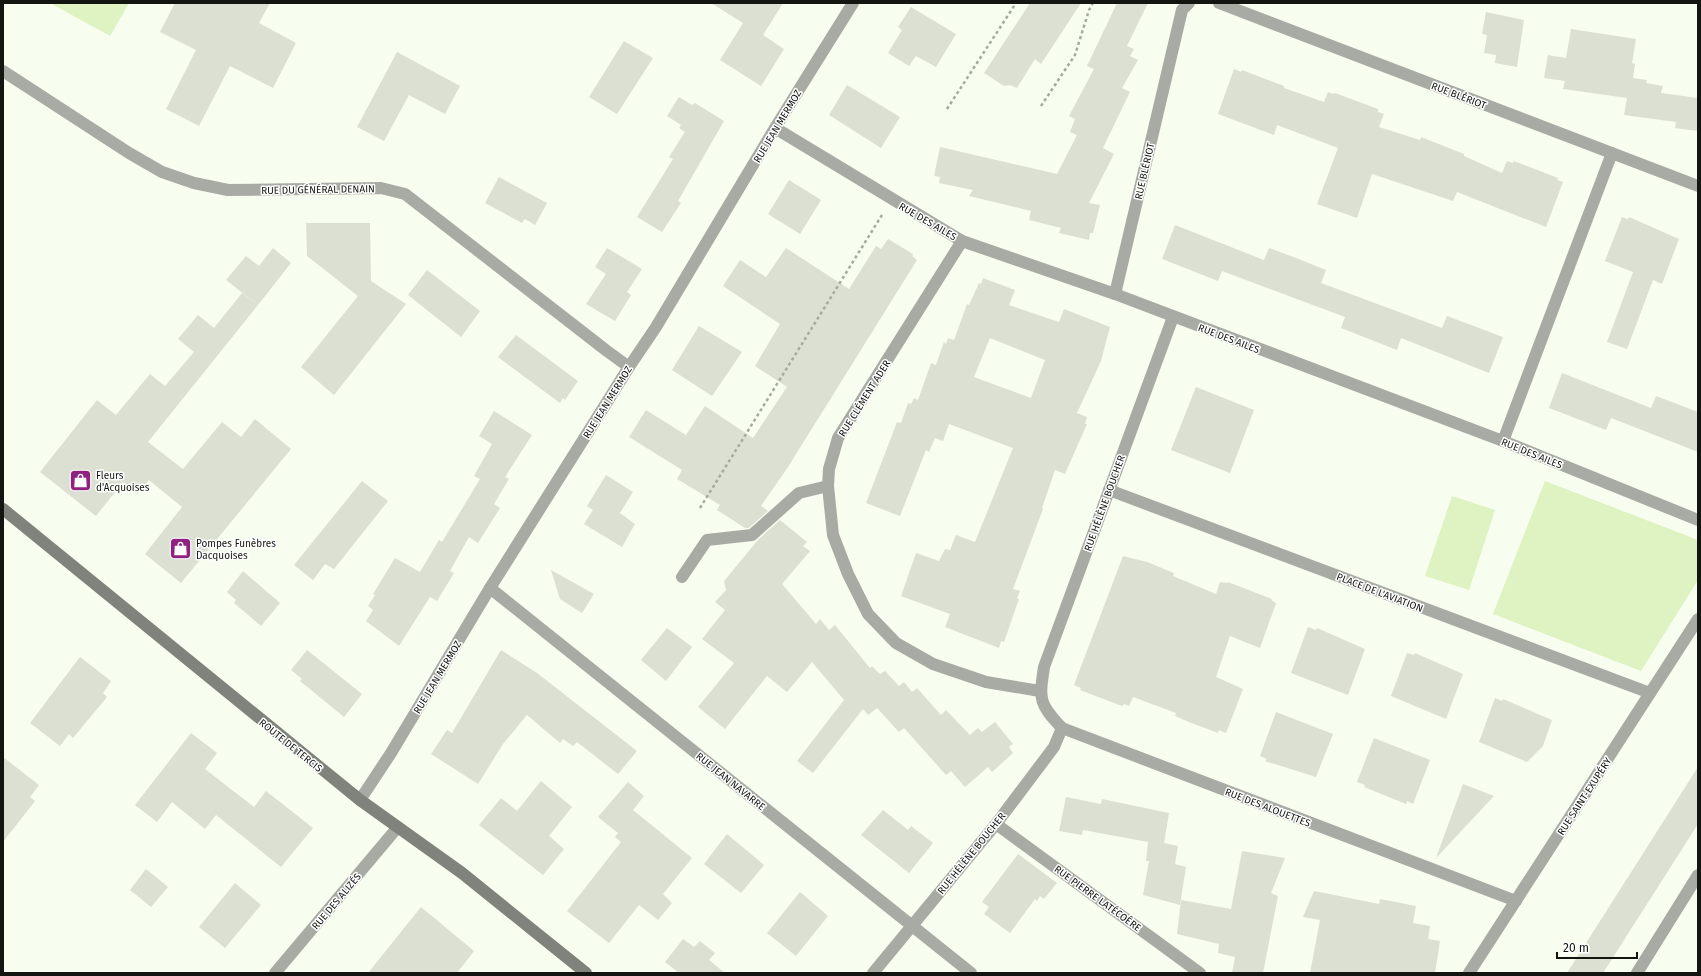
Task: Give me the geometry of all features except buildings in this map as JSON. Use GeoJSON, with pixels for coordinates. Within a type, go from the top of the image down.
{"type":"FeatureCollection","features":[{"type":"Feature","properties":{"kind":"main road","name":"ROUTE DE TERCIS"},"geometry":{"type":"LineString","coordinates":[[3,509],[360,800],[397,828],[462,873],[586,973]]}},
{"type":"Feature","properties":{"kind":"street","name":"RUE JEAN MERMOZ"},"geometry":{"type":"LineString","coordinates":[[360,800],[391,753],[490,588],[656,327],[775,128],[853,3]]}},
{"type":"Feature","properties":{"kind":"street","name":"RUE BLÉRIOT"},"geometry":{"type":"LineString","coordinates":[[1115,294],[1182,10],[1189,3]]}},
{"type":"Feature","properties":{"kind":"street","name":"RUE BLÉRIOT"},"geometry":{"type":"LineString","coordinates":[[1219,3],[1698,186]]}},
{"type":"Feature","properties":{"kind":"street","name":"RUE DU GÉNÉRAL DENAIN"},"geometry":{"type":"LineString","coordinates":[[3,71],[129,153],[162,172],[194,183],[228,190],[381,188],[405,194],[607,351],[630,367]]}},
{"type":"Feature","properties":{"kind":"street","name":"RUE DES AILES"},"geometry":{"type":"LineString","coordinates":[[775,128],[962,241],[1115,294],[1174,318],[1503,441],[1698,520]]}},
{"type":"Feature","properties":{"kind":"street"},"geometry":{"type":"LineString","coordinates":[[1503,441],[1612,153]]}},
{"type":"Feature","properties":{"kind":"street","name":"RUE CLÉMENT ADER"},"geometry":{"type":"LineString","coordinates":[[962,241],[838,438],[829,469],[828,486],[833,535],[848,574],[868,614],[896,643],[933,664],[986,682],[1040,691]]}},
{"type":"Feature","properties":{"kind":"street","name":"RUE HÉLÈNE BOUCHER"},"geometry":{"type":"LineString","coordinates":[[1040,691],[1044,667],[1174,318]]}},
{"type":"Feature","properties":{"kind":"street"},"geometry":{"type":"LineString","coordinates":[[682,577],[707,540],[752,535],[799,493],[828,486]]}},
{"type":"Feature","properties":{"kind":"street","name":"PLACE DE L'AVIATION"},"geometry":{"type":"LineString","coordinates":[[1109,490],[1650,693]]}},
{"type":"Feature","properties":{"kind":"street","name":"RUE JEAN NAVARRE"},"geometry":{"type":"LineString","coordinates":[[490,588],[971,973]]}},
{"type":"Feature","properties":{"kind":"street","name":"RUE SAINT-EXUPÉRY"},"geometry":{"type":"LineString","coordinates":[[1469,973],[1698,619]]}},
{"type":"Feature","properties":{"kind":"street","name":"RUE DES ALOUETTES"},"geometry":{"type":"LineString","coordinates":[[1040,691],[1045,710],[1062,728],[1516,901]]}},
{"type":"Feature","properties":{"kind":"street","name":"RUE HÉLÈNE BOUCHER"},"geometry":{"type":"LineString","coordinates":[[874,973],[996,824],[1054,748],[1062,728]]}},
{"type":"Feature","properties":{"kind":"street","name":"RUE PIERRE LATÉCOÊRE"},"geometry":{"type":"LineString","coordinates":[[996,824],[1200,973]]}},
{"type":"Feature","properties":{"kind":"street","name":"RUE DES ALIZÉS"},"geometry":{"type":"LineString","coordinates":[[275,973],[397,828]]}},
{"type":"Feature","properties":{"kind":"street"},"geometry":{"type":"LineString","coordinates":[[1637,973],[1698,875]]}},
{"type":"Feature","properties":{"kind":"path"},"geometry":{"type":"LineString","coordinates":[[947,110],[1016,3]]}},
{"type":"Feature","properties":{"kind":"path"},"geometry":{"type":"LineString","coordinates":[[1041,106],[1075,55],[1089,10],[1093,3]]}},
{"type":"Feature","properties":{"kind":"path"},"geometry":{"type":"LineString","coordinates":[[700,508],[891,199]]}},
{"type":"Feature","properties":{"kind":"green space"},"geometry":{"type":"Polygon","coordinates":[[[50,3],[129,3],[110,36],[50,3]]]}},
{"type":"Feature","properties":{"kind":"green space"},"geometry":{"type":"Polygon","coordinates":[[[1545,481],[1698,540],[1698,580],[1641,671],[1493,614],[1545,481]]]}},
{"type":"Feature","properties":{"kind":"green space"},"geometry":{"type":"Polygon","coordinates":[[[1452,496],[1495,510],[1469,590],[1425,576],[1452,496]]]}},
{"type":"Feature","properties":{"kind":"place","name":"Fleurs d'Acquoises"},"geometry":{"type":"Point","coordinates":[81,481]}},
{"type":"Feature","properties":{"kind":"place","name":"Pompes Funèbres Dacquoises"},"geometry":{"type":"Point","coordinates":[180,549]}}]}
